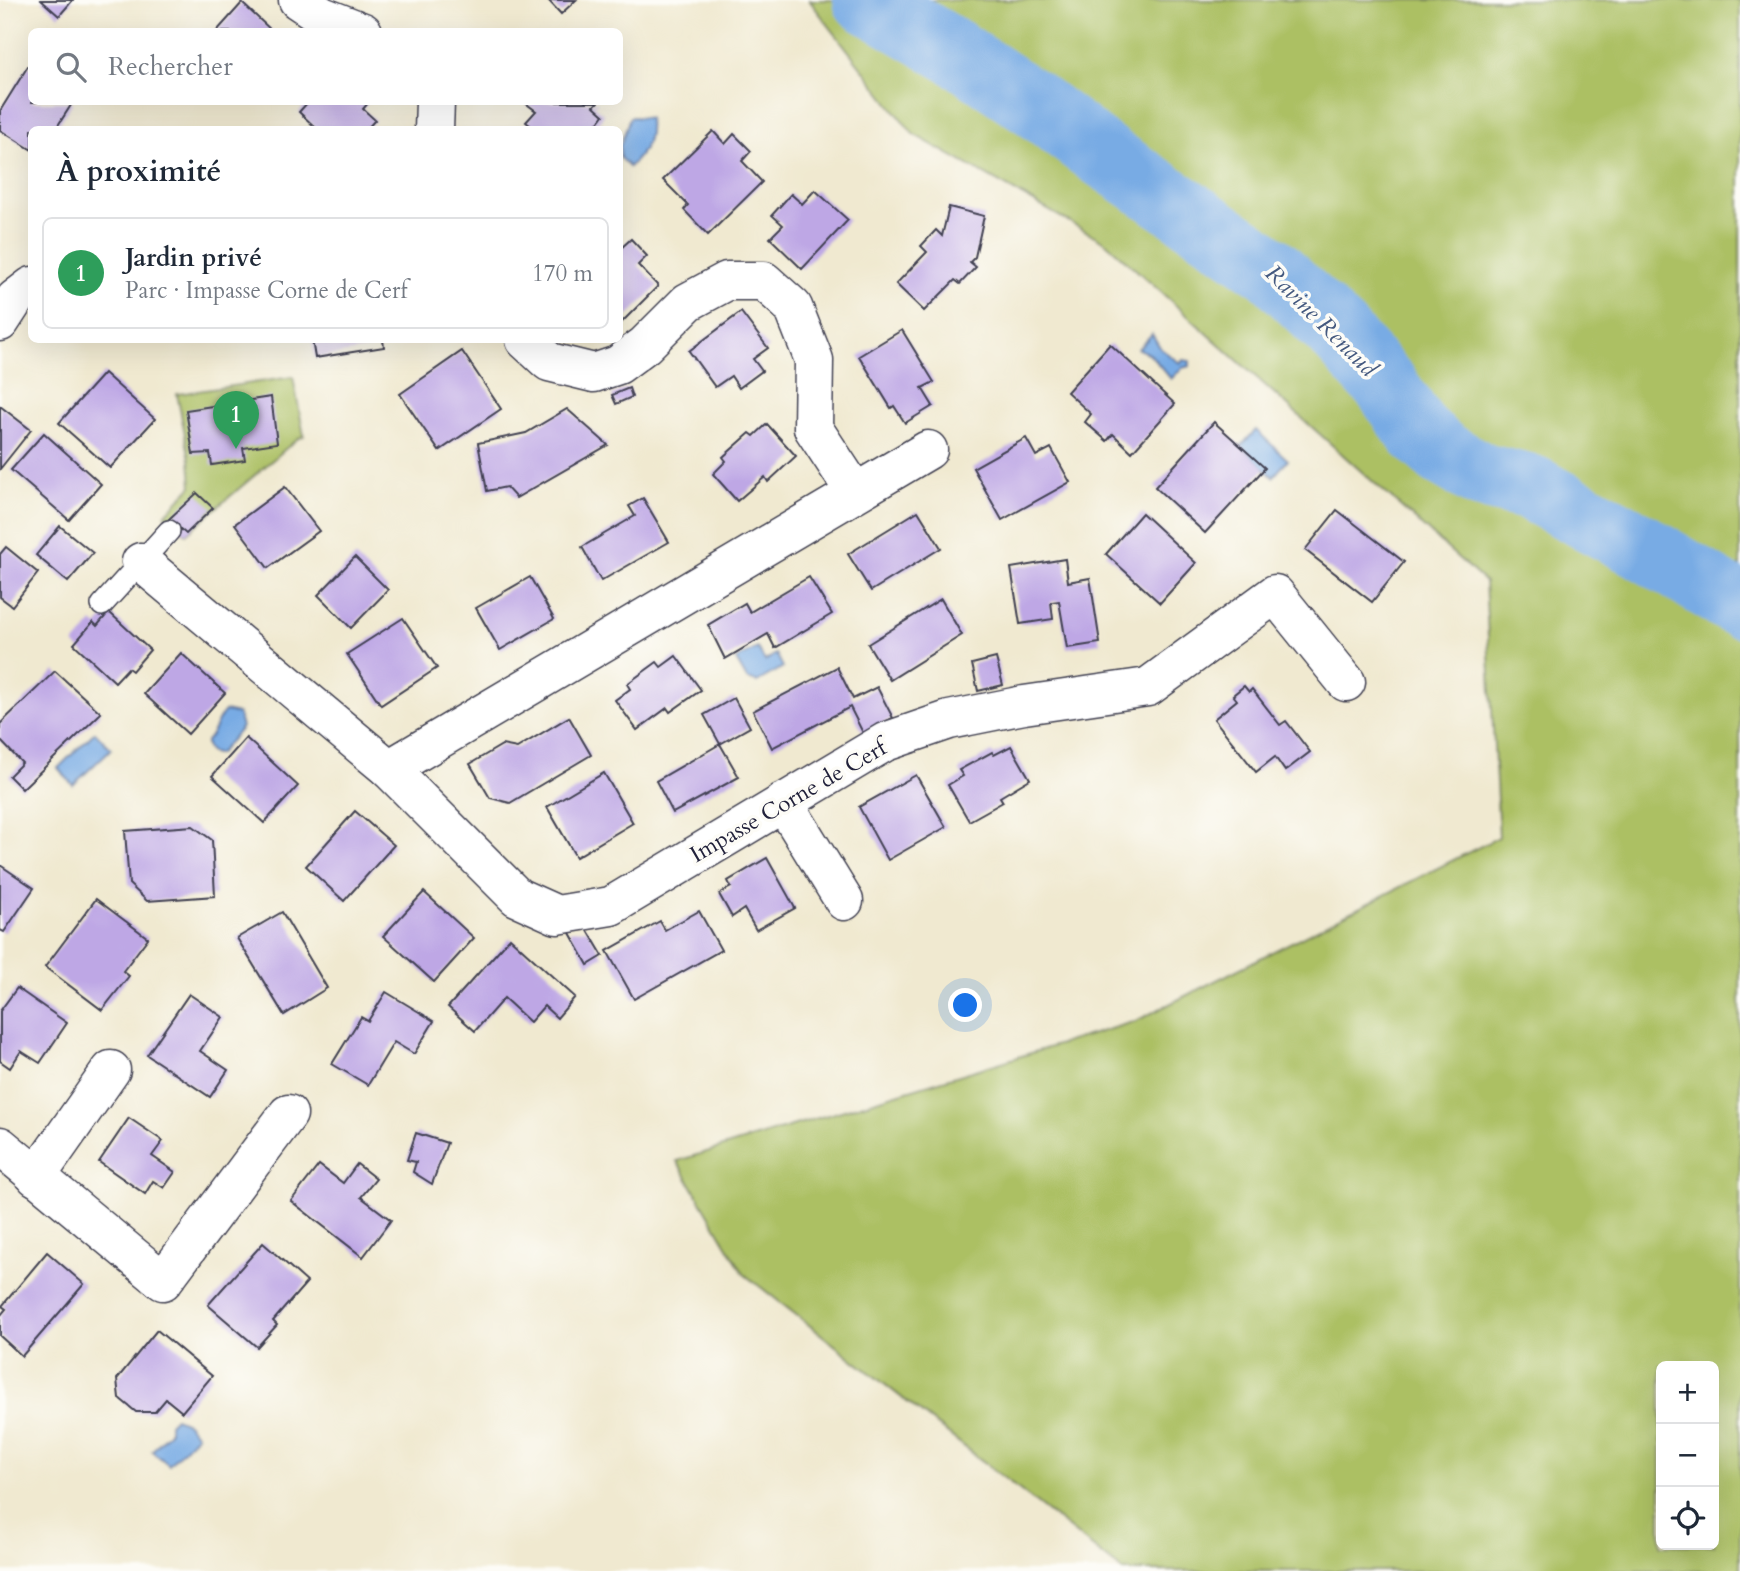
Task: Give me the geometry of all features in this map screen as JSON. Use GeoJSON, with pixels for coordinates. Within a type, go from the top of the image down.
{"type":"FeatureCollection","features":[{"type":"Feature","properties":{"kind":"street"},"geometry":{"type":"LineString","coordinates":[[298,0],[322,16],[353,28]]}},
{"type":"Feature","properties":{"kind":"street"},"geometry":{"type":"LineString","coordinates":[[434,126],[435,105]]}},
{"type":"Feature","properties":{"kind":"street"},"geometry":{"type":"LineString","coordinates":[[528,343],[549,362],[594,373],[618,365],[645,345],[688,302],[727,281],[764,281],[793,307],[814,360],[814,428],[855,492]]}},
{"type":"Feature","properties":{"kind":"street"},"geometry":{"type":"LineString","coordinates":[[0,322],[15,299],[28,289]]}},
{"type":"Feature","properties":{"kind":"street"},"geometry":{"type":"LineString","coordinates":[[389,769],[928,450]]}},
{"type":"Feature","properties":{"kind":"street","name":"Impasse Corne de Cerf"},"geometry":{"type":"LineString","coordinates":[[141,562],[389,769],[517,897],[557,915],[611,906],[885,742],[949,720],[1024,705],[1148,687],[1275,594],[1346,682]]}},
{"type":"Feature","properties":{"kind":"street"},"geometry":{"type":"LineString","coordinates":[[783,802],[844,901]]}},
{"type":"Feature","properties":{"kind":"street"},"geometry":{"type":"LineString","coordinates":[[36,1177],[111,1070]]}},
{"type":"Feature","properties":{"kind":"street"},"geometry":{"type":"LineString","coordinates":[[0,1146],[163,1280],[289,1114]]}},
{"type":"Feature","properties":{"kind":"lane"},"geometry":{"type":"LineString","coordinates":[[102,605],[169,531]]}},
{"type":"Feature","properties":{"kind":"green space"},"geometry":{"type":"Polygon","coordinates":[[[809,0],[1740,0],[1740,1571],[1123,1571],[744,1274],[677,1161],[1136,1021],[1499,837],[1485,582],[1105,242],[913,134],[809,0]]]}},
{"type":"Feature","properties":{"kind":"green space"},"geometry":{"type":"Polygon","coordinates":[[[293,377],[304,436],[297,439],[186,534],[165,515],[192,486],[190,460],[177,394],[293,377]]]}},
{"type":"Feature","properties":{"kind":"water"},"geometry":{"type":"Polygon","coordinates":[[[630,117],[649,118],[646,145],[629,167],[623,161],[623,137],[630,117]]]}},
{"type":"Feature","properties":{"kind":"water"},"geometry":{"type":"Polygon","coordinates":[[[1152,334],[1161,349],[1180,363],[1183,360],[1190,361],[1190,366],[1182,368],[1171,379],[1150,354],[1138,349],[1152,334]]]}},
{"type":"Feature","properties":{"kind":"water"},"geometry":{"type":"Polygon","coordinates":[[[1256,430],[1288,460],[1273,477],[1241,446],[1256,430]]]}},
{"type":"Feature","properties":{"kind":"water"},"geometry":{"type":"Polygon","coordinates":[[[757,648],[765,661],[776,654],[783,667],[757,682],[747,679],[736,660],[757,648]]]}},
{"type":"Feature","properties":{"kind":"water"},"geometry":{"type":"Polygon","coordinates":[[[225,711],[238,714],[242,727],[219,754],[213,754],[206,741],[225,711]]]}},
{"type":"Feature","properties":{"kind":"water"},"geometry":{"type":"Polygon","coordinates":[[[95,732],[111,749],[73,785],[58,768],[95,732]]]}},
{"type":"Feature","properties":{"kind":"water"},"geometry":{"type":"Polygon","coordinates":[[[175,1418],[187,1423],[197,1435],[169,1465],[152,1451],[169,1432],[169,1424],[175,1418]]]}},
{"type":"Feature","properties":{"kind":"building"},"geometry":{"type":"Polygon","coordinates":[[[41,0],[73,0],[59,16],[41,0]]]}},
{"type":"Feature","properties":{"kind":"building"},"geometry":{"type":"Polygon","coordinates":[[[548,0],[576,0],[561,14],[548,0]]]}},
{"type":"Feature","properties":{"kind":"building"},"geometry":{"type":"Polygon","coordinates":[[[242,3],[269,28],[220,28],[242,3]]]}},
{"type":"Feature","properties":{"kind":"building"},"geometry":{"type":"Polygon","coordinates":[[[28,66],[28,105],[71,105],[58,126],[28,126],[28,148],[0,130],[0,111],[28,66]]]}},
{"type":"Feature","properties":{"kind":"building"},"geometry":{"type":"Polygon","coordinates":[[[305,105],[366,105],[363,109],[375,120],[370,126],[314,126],[299,112],[305,105]]]}},
{"type":"Feature","properties":{"kind":"building"},"geometry":{"type":"Polygon","coordinates":[[[528,105],[595,105],[604,115],[596,126],[531,126],[526,122],[536,111],[528,105]]]}},
{"type":"Feature","properties":{"kind":"building"},"geometry":{"type":"Polygon","coordinates":[[[713,131],[725,144],[734,134],[751,151],[742,161],[762,182],[708,235],[684,210],[688,205],[663,180],[713,131]]]}},
{"type":"Feature","properties":{"kind":"building"},"geometry":{"type":"Polygon","coordinates":[[[815,190],[848,220],[802,269],[770,238],[783,225],[772,215],[791,194],[802,204],[815,190]]]}},
{"type":"Feature","properties":{"kind":"building"},"geometry":{"type":"Polygon","coordinates":[[[949,207],[984,216],[975,257],[970,262],[976,267],[960,284],[955,280],[924,311],[896,284],[927,252],[921,246],[936,230],[942,236],[949,207]]]}},
{"type":"Feature","properties":{"kind":"building"},"geometry":{"type":"Polygon","coordinates":[[[631,239],[647,256],[638,265],[658,286],[623,321],[623,246],[631,239]]]}},
{"type":"Feature","properties":{"kind":"building"},"geometry":{"type":"Polygon","coordinates":[[[741,312],[768,348],[753,359],[762,371],[739,388],[731,376],[715,387],[689,351],[741,312]]]}},
{"type":"Feature","properties":{"kind":"building"},"geometry":{"type":"Polygon","coordinates":[[[902,330],[934,382],[922,388],[933,406],[905,423],[894,406],[891,408],[859,356],[902,330]]]}},
{"type":"Feature","properties":{"kind":"building"},"geometry":{"type":"Polygon","coordinates":[[[312,343],[383,343],[384,347],[315,358],[312,343]]]}},
{"type":"Feature","properties":{"kind":"building"},"geometry":{"type":"Polygon","coordinates":[[[1110,344],[1175,404],[1132,452],[1113,434],[1107,441],[1085,422],[1091,414],[1067,392],[1110,344]]]}},
{"type":"Feature","properties":{"kind":"building"},"geometry":{"type":"Polygon","coordinates":[[[462,351],[501,409],[439,451],[400,394],[462,351]]]}},
{"type":"Feature","properties":{"kind":"building"},"geometry":{"type":"Polygon","coordinates":[[[104,373],[155,419],[110,468],[59,423],[104,373]]]}},
{"type":"Feature","properties":{"kind":"building"},"geometry":{"type":"Polygon","coordinates":[[[629,388],[632,397],[616,404],[612,395],[629,388]]]}},
{"type":"Feature","properties":{"kind":"building"},"geometry":{"type":"Polygon","coordinates":[[[271,397],[277,443],[243,448],[245,460],[212,465],[210,453],[193,454],[186,410],[271,397]]]}},
{"type":"Feature","properties":{"kind":"building"},"geometry":{"type":"Polygon","coordinates":[[[0,406],[31,430],[0,469],[0,406]]]}},
{"type":"Feature","properties":{"kind":"building"},"geometry":{"type":"Polygon","coordinates":[[[567,409],[608,445],[516,498],[506,487],[487,491],[478,443],[526,433],[567,409]]]}},
{"type":"Feature","properties":{"kind":"building"},"geometry":{"type":"Polygon","coordinates":[[[1214,422],[1265,468],[1205,533],[1155,487],[1214,422]]]}},
{"type":"Feature","properties":{"kind":"building"},"geometry":{"type":"Polygon","coordinates":[[[767,424],[796,456],[768,482],[765,477],[737,501],[713,474],[726,461],[723,457],[750,433],[754,436],[767,424]]]}},
{"type":"Feature","properties":{"kind":"building"},"geometry":{"type":"Polygon","coordinates":[[[44,433],[101,484],[69,520],[11,470],[44,433]]]}},
{"type":"Feature","properties":{"kind":"building"},"geometry":{"type":"Polygon","coordinates":[[[1026,438],[1036,456],[1051,448],[1070,482],[1002,520],[973,468],[1026,438]]]}},
{"type":"Feature","properties":{"kind":"building"},"geometry":{"type":"Polygon","coordinates":[[[285,487],[319,531],[268,568],[235,524],[285,487]]]}},
{"type":"Feature","properties":{"kind":"building"},"geometry":{"type":"Polygon","coordinates":[[[197,493],[213,508],[186,534],[169,519],[197,493]]]}},
{"type":"Feature","properties":{"kind":"building"},"geometry":{"type":"Polygon","coordinates":[[[643,498],[669,542],[601,581],[582,547],[635,516],[629,506],[643,498]]]}},
{"type":"Feature","properties":{"kind":"building"},"geometry":{"type":"Polygon","coordinates":[[[1337,510],[1404,562],[1372,602],[1305,550],[1337,510]]]}},
{"type":"Feature","properties":{"kind":"building"},"geometry":{"type":"Polygon","coordinates":[[[918,511],[941,548],[871,591],[848,554],[918,511]]]}},
{"type":"Feature","properties":{"kind":"building"},"geometry":{"type":"Polygon","coordinates":[[[1142,513],[1196,563],[1160,603],[1106,554],[1142,513]]]}},
{"type":"Feature","properties":{"kind":"building"},"geometry":{"type":"Polygon","coordinates":[[[60,526],[93,553],[68,582],[36,555],[60,526]]]}},
{"type":"Feature","properties":{"kind":"building"},"geometry":{"type":"Polygon","coordinates":[[[6,547],[38,573],[12,606],[0,597],[0,554],[6,547]]]}},
{"type":"Feature","properties":{"kind":"building"},"geometry":{"type":"Polygon","coordinates":[[[355,557],[388,590],[351,628],[318,595],[355,557]]]}},
{"type":"Feature","properties":{"kind":"building"},"geometry":{"type":"Polygon","coordinates":[[[1065,559],[1068,582],[1090,578],[1100,643],[1067,648],[1059,601],[1051,602],[1053,619],[1020,624],[1011,568],[1065,559]]]}},
{"type":"Feature","properties":{"kind":"building"},"geometry":{"type":"Polygon","coordinates":[[[530,577],[554,619],[500,650],[476,608],[530,577]]]}},
{"type":"Feature","properties":{"kind":"building"},"geometry":{"type":"Polygon","coordinates":[[[809,577],[832,614],[775,648],[768,634],[725,659],[708,625],[745,603],[750,612],[809,577]]]}},
{"type":"Feature","properties":{"kind":"building"},"geometry":{"type":"Polygon","coordinates":[[[941,599],[962,635],[890,680],[868,644],[941,599]]]}},
{"type":"Feature","properties":{"kind":"building"},"geometry":{"type":"Polygon","coordinates":[[[109,612],[150,650],[132,671],[128,668],[115,682],[74,644],[93,622],[97,626],[109,612]]]}},
{"type":"Feature","properties":{"kind":"building"},"geometry":{"type":"Polygon","coordinates":[[[403,618],[437,668],[381,705],[347,654],[403,618]]]}},
{"type":"Feature","properties":{"kind":"building"},"geometry":{"type":"Polygon","coordinates":[[[181,653],[225,693],[188,734],[144,694],[181,653]]]}},
{"type":"Feature","properties":{"kind":"building"},"geometry":{"type":"Polygon","coordinates":[[[676,656],[701,690],[670,712],[667,708],[637,730],[615,700],[630,689],[627,684],[657,662],[661,667],[676,656]]]}},
{"type":"Feature","properties":{"kind":"building"},"geometry":{"type":"Polygon","coordinates":[[[996,658],[1003,685],[978,691],[972,664],[996,658]]]}},
{"type":"Feature","properties":{"kind":"building"},"geometry":{"type":"Polygon","coordinates":[[[837,667],[853,699],[877,687],[893,718],[863,733],[850,707],[772,748],[753,711],[837,667]]]}},
{"type":"Feature","properties":{"kind":"building"},"geometry":{"type":"Polygon","coordinates":[[[55,671],[101,713],[22,789],[9,776],[22,763],[0,740],[0,724],[55,671]]]}},
{"type":"Feature","properties":{"kind":"building"},"geometry":{"type":"Polygon","coordinates":[[[1244,686],[1249,692],[1252,689],[1280,725],[1286,721],[1310,752],[1285,771],[1275,757],[1256,772],[1214,719],[1237,700],[1233,695],[1244,686]]]}},
{"type":"Feature","properties":{"kind":"building"},"geometry":{"type":"Polygon","coordinates":[[[734,698],[750,727],[720,744],[704,715],[734,698]]]}},
{"type":"Feature","properties":{"kind":"building"},"geometry":{"type":"Polygon","coordinates":[[[569,717],[591,755],[510,803],[490,798],[470,764],[502,745],[517,748],[569,717]]]}},
{"type":"Feature","properties":{"kind":"building"},"geometry":{"type":"Polygon","coordinates":[[[246,738],[298,786],[264,823],[212,776],[246,738]]]}},
{"type":"Feature","properties":{"kind":"building"},"geometry":{"type":"Polygon","coordinates":[[[720,744],[739,777],[673,813],[656,781],[720,744]]]}},
{"type":"Feature","properties":{"kind":"building"},"geometry":{"type":"Polygon","coordinates":[[[1011,746],[1030,779],[1000,797],[1003,802],[969,821],[948,785],[963,776],[959,770],[992,752],[994,755],[1011,746]]]}},
{"type":"Feature","properties":{"kind":"building"},"geometry":{"type":"Polygon","coordinates":[[[604,773],[633,823],[576,857],[547,807],[604,773]]]}},
{"type":"Feature","properties":{"kind":"building"},"geometry":{"type":"Polygon","coordinates":[[[916,775],[946,827],[888,860],[859,807],[916,775]]]}},
{"type":"Feature","properties":{"kind":"building"},"geometry":{"type":"Polygon","coordinates":[[[355,811],[394,845],[344,901],[306,866],[355,811]]]}},
{"type":"Feature","properties":{"kind":"building"},"geometry":{"type":"Polygon","coordinates":[[[193,826],[212,840],[215,896],[147,901],[129,884],[125,831],[193,826]]]}},
{"type":"Feature","properties":{"kind":"building"},"geometry":{"type":"Polygon","coordinates":[[[767,858],[795,908],[756,930],[744,909],[732,917],[719,894],[731,887],[728,881],[767,858]]]}},
{"type":"Feature","properties":{"kind":"building"},"geometry":{"type":"Polygon","coordinates":[[[0,865],[34,888],[4,932],[0,930],[0,865]]]}},
{"type":"Feature","properties":{"kind":"building"},"geometry":{"type":"Polygon","coordinates":[[[424,892],[474,938],[434,982],[383,936],[424,892]]]}},
{"type":"Feature","properties":{"kind":"building"},"geometry":{"type":"Polygon","coordinates":[[[96,899],[148,938],[123,971],[129,976],[102,1010],[45,967],[96,899]]]}},
{"type":"Feature","properties":{"kind":"building"},"geometry":{"type":"Polygon","coordinates":[[[699,911],[721,950],[634,999],[607,951],[660,921],[665,930],[699,911]]]}},
{"type":"Feature","properties":{"kind":"building"},"geometry":{"type":"Polygon","coordinates":[[[282,912],[327,988],[284,1015],[237,938],[282,912]]]}},
{"type":"Feature","properties":{"kind":"building"},"geometry":{"type":"Polygon","coordinates":[[[587,929],[603,956],[588,965],[569,931],[587,929]]]}},
{"type":"Feature","properties":{"kind":"building"},"geometry":{"type":"Polygon","coordinates":[[[510,938],[575,997],[557,1018],[544,1006],[530,1022],[504,998],[475,1031],[448,1007],[510,938]]]}},
{"type":"Feature","properties":{"kind":"building"},"geometry":{"type":"Polygon","coordinates":[[[17,988],[67,1023],[40,1063],[21,1051],[10,1068],[0,1061],[0,1011],[17,988]]]}},
{"type":"Feature","properties":{"kind":"building"},"geometry":{"type":"Polygon","coordinates":[[[386,992],[434,1021],[414,1054],[394,1042],[368,1085],[332,1064],[361,1017],[368,1021],[386,992]]]}},
{"type":"Feature","properties":{"kind":"building"},"geometry":{"type":"Polygon","coordinates":[[[189,994],[223,1017],[200,1051],[228,1070],[210,1097],[147,1055],[189,994]]]}},
{"type":"Feature","properties":{"kind":"building"},"geometry":{"type":"Polygon","coordinates":[[[129,1118],[163,1141],[152,1156],[175,1172],[164,1188],[153,1181],[145,1194],[99,1162],[129,1118]]]}},
{"type":"Feature","properties":{"kind":"building"},"geometry":{"type":"Polygon","coordinates":[[[416,1133],[447,1143],[432,1184],[413,1172],[416,1162],[407,1160],[416,1133]]]}},
{"type":"Feature","properties":{"kind":"building"},"geometry":{"type":"Polygon","coordinates":[[[357,1164],[376,1179],[361,1197],[391,1220],[363,1257],[291,1201],[319,1165],[343,1183],[357,1164]]]}},
{"type":"Feature","properties":{"kind":"building"},"geometry":{"type":"Polygon","coordinates":[[[263,1243],[307,1282],[273,1321],[277,1325],[257,1347],[208,1305],[263,1243]]]}},
{"type":"Feature","properties":{"kind":"building"},"geometry":{"type":"Polygon","coordinates":[[[47,1252],[84,1284],[22,1356],[0,1336],[0,1316],[6,1309],[2,1306],[47,1252]]]}},
{"type":"Feature","properties":{"kind":"building"},"geometry":{"type":"Polygon","coordinates":[[[157,1330],[212,1376],[182,1412],[166,1399],[155,1412],[136,1412],[119,1398],[117,1379],[157,1330]]]}},
{"type":"Feature","properties":{"kind":"waterway","name":"Ravine Renaud"},"geometry":{"type":"LineString","coordinates":[[866,0],[955,52],[1037,106],[1100,153],[1273,270],[1339,334],[1386,386],[1418,432],[1442,453],[1482,476],[1532,488],[1643,547],[1740,605]]}},
{"type":"Feature","properties":{"kind":"place","name":"Jardin privé"},"geometry":{"type":"Point","coordinates":[236,449]}}]}
